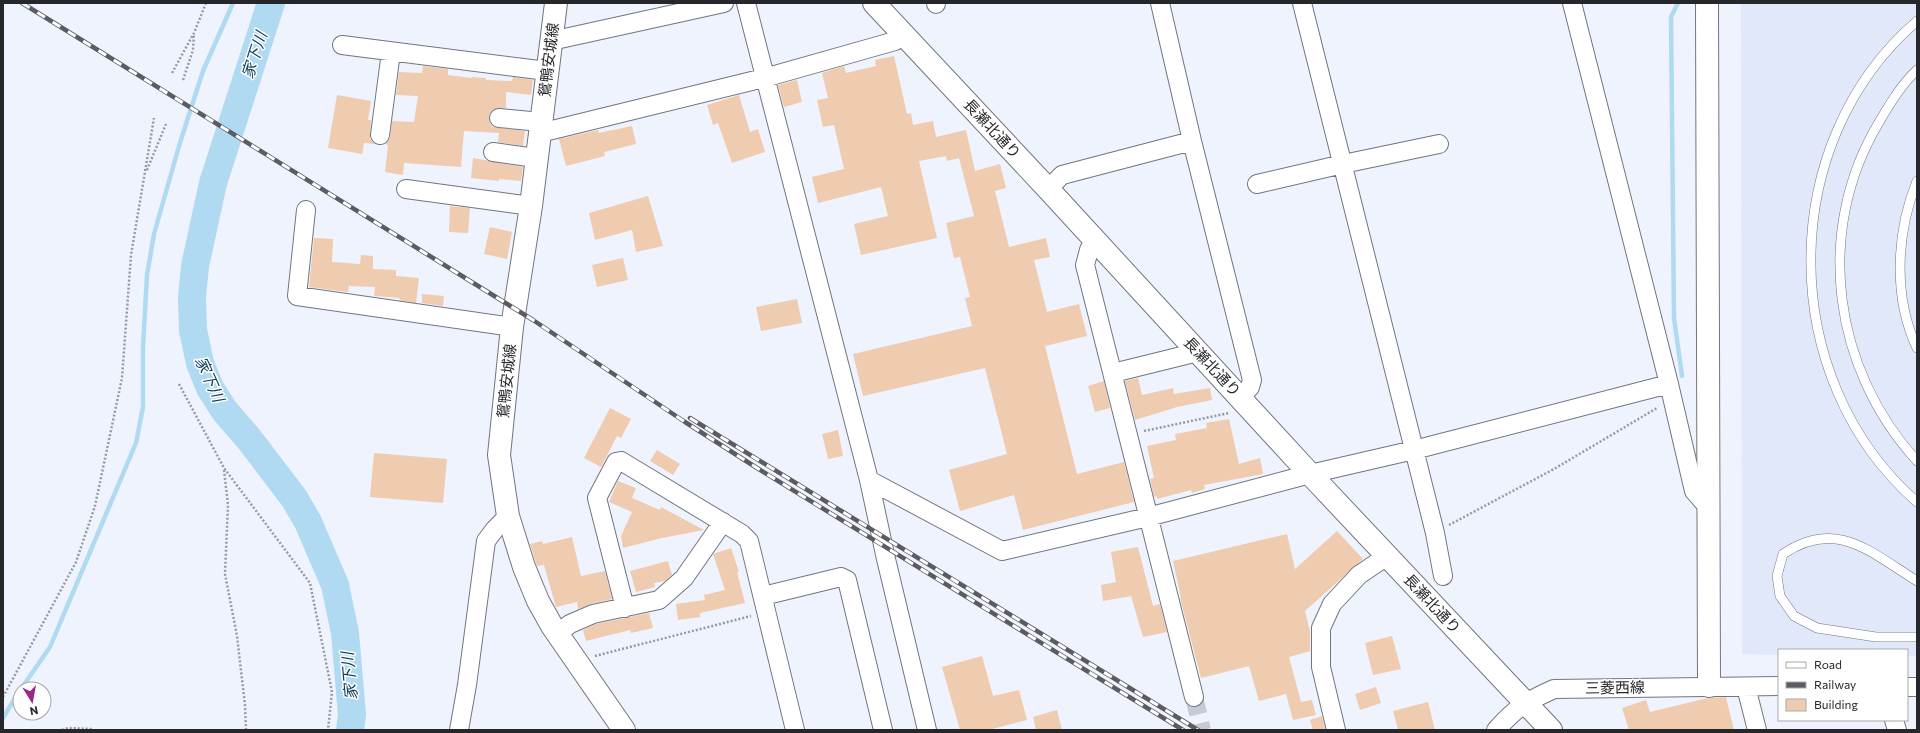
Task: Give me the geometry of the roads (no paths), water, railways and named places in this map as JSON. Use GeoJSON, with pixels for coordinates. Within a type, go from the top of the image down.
{"type":"FeatureCollection","features":[{"type":"Feature","properties":{"kind":"street","name":"鴛鴨安城線"},"geometry":{"type":"LineString","coordinates":[[556,3],[531,206],[512,327],[499,455],[508,516],[524,568],[538,601],[557,634],[624,730]]}},
{"type":"Feature","properties":{"kind":"street"},"geometry":{"type":"LineString","coordinates":[[551,41],[724,3]]}},
{"type":"Feature","properties":{"kind":"street"},"geometry":{"type":"LineString","coordinates":[[746,3],[764,78],[869,480],[886,559],[927,730]]}},
{"type":"Feature","properties":{"kind":"street","name":"長瀬北通り"},"geometry":{"type":"LineString","coordinates":[[874,3],[1198,352],[1237,405],[1310,474],[1551,730]]}},
{"type":"Feature","properties":{"kind":"street"},"geometry":{"type":"LineString","coordinates":[[1160,3],[1192,141],[1252,380],[1250,387],[1237,405]]}},
{"type":"Feature","properties":{"kind":"street"},"geometry":{"type":"LineString","coordinates":[[1302,3],[1435,533],[1443,576]]}},
{"type":"Feature","properties":{"kind":"street"},"geometry":{"type":"LineString","coordinates":[[1572,3],[1671,391],[1694,491],[1707,506]]}},
{"type":"Feature","properties":{"kind":"street"},"geometry":{"type":"LineString","coordinates":[[1707,3],[1707,506],[1709,686]]}},
{"type":"Feature","properties":{"kind":"street"},"geometry":{"type":"LineString","coordinates":[[499,118],[541,128],[764,78],[895,41],[904,36]]}},
{"type":"Feature","properties":{"kind":"street"},"geometry":{"type":"LineString","coordinates":[[342,45],[547,70]]}},
{"type":"Feature","properties":{"kind":"street"},"geometry":{"type":"LineString","coordinates":[[380,135],[391,52]]}},
{"type":"Feature","properties":{"kind":"street"},"geometry":{"type":"LineString","coordinates":[[1048,189],[1062,175],[1192,141]]}},
{"type":"Feature","properties":{"kind":"street"},"geometry":{"type":"LineString","coordinates":[[1257,184],[1439,144]]}},
{"type":"Feature","properties":{"kind":"street"},"geometry":{"type":"LineString","coordinates":[[493,152],[536,158]]}},
{"type":"Feature","properties":{"kind":"street"},"geometry":{"type":"LineString","coordinates":[[406,189],[531,206]]}},
{"type":"Feature","properties":{"kind":"street"},"geometry":{"type":"LineString","coordinates":[[306,210],[296,296],[512,327]]}},
{"type":"Feature","properties":{"kind":"street"},"geometry":{"type":"LineString","coordinates":[[1095,240],[1089,250],[1085,265],[1129,434],[1148,517],[1194,697]]}},
{"type":"Feature","properties":{"kind":"street"},"geometry":{"type":"LineString","coordinates":[[1113,373],[1198,352]]}},
{"type":"Feature","properties":{"kind":"street"},"geometry":{"type":"LineString","coordinates":[[869,480],[1002,551],[1148,517],[1310,474],[1671,391]]}},
{"type":"Feature","properties":{"kind":"street"},"geometry":{"type":"LineString","coordinates":[[625,608],[597,498],[616,462],[621,461],[723,522],[749,540],[795,730]]}},
{"type":"Feature","properties":{"kind":"street"},"geometry":{"type":"LineString","coordinates":[[459,730],[467,685],[486,541],[508,516]]}},
{"type":"Feature","properties":{"kind":"street"},"geometry":{"type":"LineString","coordinates":[[557,634],[570,624],[593,614],[659,600],[684,578],[723,522]]}},
{"type":"Feature","properties":{"kind":"street"},"geometry":{"type":"LineString","coordinates":[[1336,730],[1321,667],[1321,628],[1332,604],[1359,575],[1387,556]]}},
{"type":"Feature","properties":{"kind":"street"},"geometry":{"type":"LineString","coordinates":[[764,604],[841,577],[847,580],[883,730]]}},
{"type":"Feature","properties":{"kind":"street"},"geometry":{"type":"LineString","coordinates":[[1746,686],[1757,730]]}},
{"type":"Feature","properties":{"kind":"street","name":"三菱西線"},"geometry":{"type":"LineString","coordinates":[[1496,730],[1512,712],[1525,702],[1554,689],[1778,686]]}},
{"type":"Feature","properties":{"kind":"lane"},"geometry":{"type":"LineString","coordinates":[[1917,20],[1879,61],[1851,103],[1840,126],[1822,174],[1816,199],[1810,256],[1812,300],[1816,326],[1830,375],[1840,398],[1865,443],[1880,464],[1917,502]]}},
{"type":"Feature","properties":{"kind":"lane"},"geometry":{"type":"LineString","coordinates":[[1917,70],[1890,104],[1869,138],[1854,176],[1845,209],[1839,256],[1842,303],[1848,336],[1860,375],[1879,411],[1902,444],[1917,461]]}},
{"type":"Feature","properties":{"kind":"lane"},"geometry":{"type":"LineString","coordinates":[[1917,181],[1903,233],[1901,268],[1904,312],[1917,348]]}},
{"type":"Feature","properties":{"kind":"lane"},"geometry":{"type":"LineString","coordinates":[[1917,581],[1858,545],[1843,539],[1819,538],[1797,545],[1783,554],[1777,576],[1780,596],[1794,616],[1817,628],[1876,636],[1917,637]]}},
{"type":"Feature","properties":{"kind":"waterway"},"geometry":{"type":"LineString","coordinates":[[27,681],[50,647],[136,443],[143,407],[143,347],[147,275],[154,234],[179,146],[203,71],[233,3]]}},
{"type":"Feature","properties":{"kind":"waterway","name":"家下川"},"geometry":{"type":"LineString","coordinates":[[271,3],[213,183],[195,266],[192,297],[193,330],[200,363],[210,388],[224,410],[249,439],[294,498],[308,522],[335,585],[345,633],[352,715],[350,730]]}},
{"type":"Feature","properties":{"kind":"waterway"},"geometry":{"type":"LineString","coordinates":[[1678,3],[1671,17],[1674,318],[1682,376]]}},
{"type":"Feature","properties":{"kind":"waterway"},"geometry":{"type":"LineString","coordinates":[[3,718],[12,703]]}},
{"type":"Feature","properties":{"kind":"tunnel"},"geometry":{"type":"LineString","coordinates":[[1194,697],[1202,730]]}},
{"type":"Feature","properties":{"kind":"railway"},"geometry":{"type":"LineString","coordinates":[[22,3],[533,320],[685,422],[757,468],[1183,730]]}},
{"type":"Feature","properties":{"kind":"railway"},"geometry":{"type":"LineString","coordinates":[[690,418],[1198,730]]}}]}
